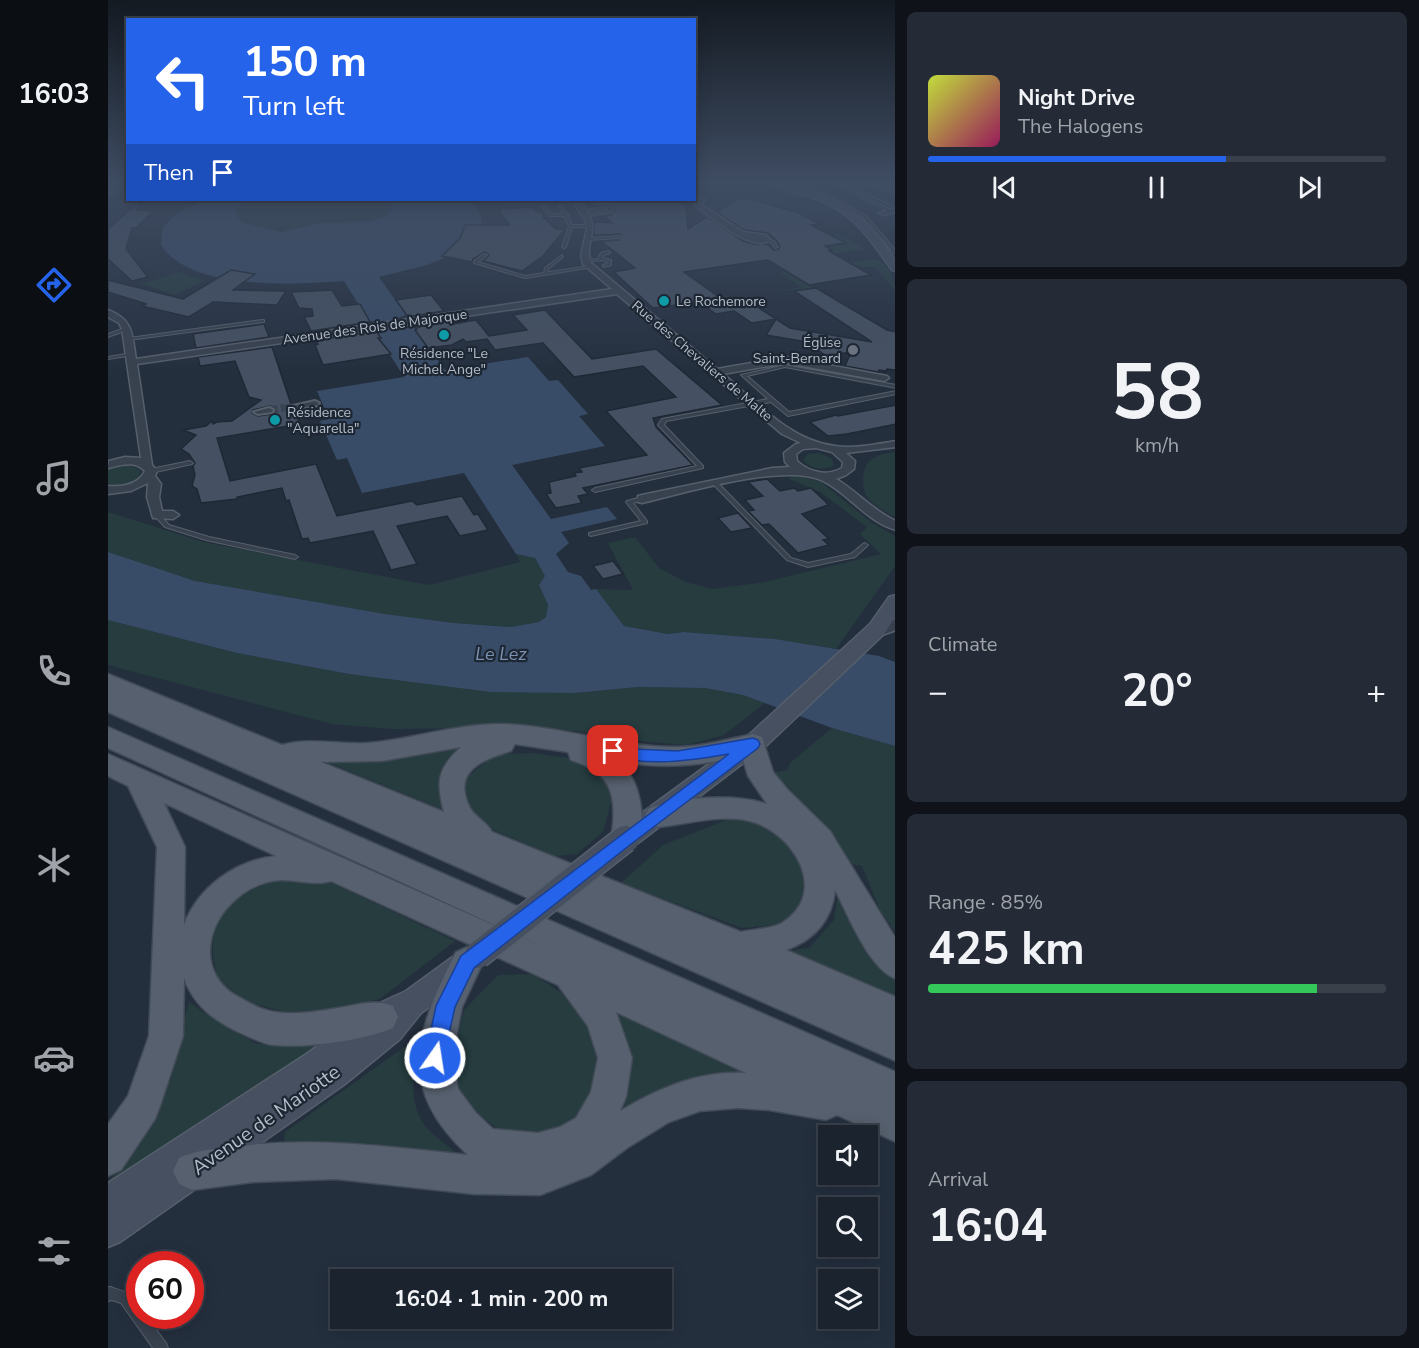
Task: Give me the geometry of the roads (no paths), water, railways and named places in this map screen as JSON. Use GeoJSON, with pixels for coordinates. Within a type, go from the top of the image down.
{"type":"FeatureCollection","features":[{"type":"Feature","properties":{"kind":"main road"},"geometry":{"type":"LineString","coordinates":[[879,246],[895,267]]}},
{"type":"Feature","properties":{"kind":"main road"},"geometry":{"type":"LineString","coordinates":[[108,1203],[319,1064],[381,1017],[416,1000],[473,959],[625,839],[758,739],[880,631],[895,603]]}},
{"type":"Feature","properties":{"kind":"main road"},"geometry":{"type":"LineString","coordinates":[[108,683],[281,754],[487,843],[741,946],[895,1014]]}},
{"type":"Feature","properties":{"kind":"main road"},"geometry":{"type":"LineString","coordinates":[[108,702],[895,1044]]}},
{"type":"Feature","properties":{"kind":"main road"},"geometry":{"type":"LineString","coordinates":[[281,754],[298,751],[363,753],[501,734],[542,736],[632,755],[678,757],[758,739]]}},
{"type":"Feature","properties":{"kind":"main road"},"geometry":{"type":"LineString","coordinates":[[108,737],[895,1090]]}},
{"type":"Feature","properties":{"kind":"main road"},"geometry":{"type":"LineString","coordinates":[[758,739],[756,769],[762,782],[819,838],[883,948],[895,963]]}},
{"type":"Feature","properties":{"kind":"main road"},"geometry":{"type":"LineString","coordinates":[[487,843],[458,814],[451,787],[458,766],[472,753],[510,742],[543,745],[591,756],[610,766],[622,784],[628,803],[625,839]]}},
{"type":"Feature","properties":{"kind":"main road"},"geometry":{"type":"LineString","coordinates":[[108,765],[895,1124]]}},
{"type":"Feature","properties":{"kind":"main road"},"geometry":{"type":"LineString","coordinates":[[108,1157],[142,1106],[166,1036],[171,847],[138,778]]}},
{"type":"Feature","properties":{"kind":"main road"},"geometry":{"type":"LineString","coordinates":[[658,816],[715,809],[744,810],[767,815],[800,840],[816,864],[821,886],[819,905],[810,918],[795,932],[777,940],[741,946]]}},
{"type":"Feature","properties":{"kind":"main road"},"geometry":{"type":"LineString","coordinates":[[337,871],[282,867],[264,870],[242,878],[222,892],[206,910],[194,935],[192,955],[199,980],[214,1000],[237,1016],[271,1028],[308,1029],[381,1017]]}},
{"type":"Feature","properties":{"kind":"main road"},"geometry":{"type":"LineString","coordinates":[[473,959],[446,1006],[435,1058],[442,1096],[463,1126],[484,1145],[506,1150],[538,1152],[567,1143],[589,1131],[608,1097],[615,1058],[602,1018],[568,974]]}},
{"type":"Feature","properties":{"kind":"main road","name":"Avenue de Mariotte"},"geometry":{"type":"LineString","coordinates":[[108,1230],[334,1073],[390,1029],[416,1000]]}},
{"type":"Feature","properties":{"kind":"main road"},"geometry":{"type":"LineString","coordinates":[[192,1171],[253,1163],[336,1160],[474,1175],[540,1176],[578,1162],[614,1135],[659,1108],[700,1093],[738,1090],[769,1092],[828,1102],[842,1100]]}},
{"type":"Feature","properties":{"kind":"street"},"geometry":{"type":"LineString","coordinates":[[587,246],[584,255],[588,264]]}},
{"type":"Feature","properties":{"kind":"street","name":"Rue des Chevaliers de Malte"},"geometry":{"type":"LineString","coordinates":[[588,264],[786,432]]}},
{"type":"Feature","properties":{"kind":"street","name":"Avenue des Rois de Majorque"},"geometry":{"type":"LineString","coordinates":[[132,358],[368,328],[618,291]]}},
{"type":"Feature","properties":{"kind":"street"},"geometry":{"type":"LineString","coordinates":[[108,314],[122,321],[128,334],[149,470],[155,483],[153,497],[157,515],[173,515]]}},
{"type":"Feature","properties":{"kind":"street"},"geometry":{"type":"LineString","coordinates":[[716,372],[786,360],[884,378]]}},
{"type":"Feature","properties":{"kind":"street"},"geometry":{"type":"LineString","coordinates":[[292,407],[315,403]]}},
{"type":"Feature","properties":{"kind":"street"},"geometry":{"type":"LineString","coordinates":[[258,412],[269,410]]}},
{"type":"Feature","properties":{"kind":"street"},"geometry":{"type":"LineString","coordinates":[[786,432],[816,445],[836,450],[874,448],[895,444]]}},
{"type":"Feature","properties":{"kind":"street"},"geometry":{"type":"LineString","coordinates":[[786,432],[795,466],[823,476],[849,491],[868,510],[895,525]]}},
{"type":"Feature","properties":{"kind":"street"},"geometry":{"type":"LineString","coordinates":[[108,465],[123,461],[138,453],[145,444]]}},
{"type":"Feature","properties":{"kind":"street"},"geometry":{"type":"LineString","coordinates":[[772,471],[792,453],[816,445]]}},
{"type":"Feature","properties":{"kind":"street"},"geometry":{"type":"LineString","coordinates":[[823,476],[847,466],[874,448]]}},
{"type":"Feature","properties":{"kind":"street"},"geometry":{"type":"LineString","coordinates":[[836,450],[847,466],[849,491]]}},
{"type":"Feature","properties":{"kind":"street"},"geometry":{"type":"LineString","coordinates":[[123,461],[141,461],[149,470]]}},
{"type":"Feature","properties":{"kind":"street"},"geometry":{"type":"LineString","coordinates":[[122,490],[139,485],[149,470]]}},
{"type":"Feature","properties":{"kind":"street"},"geometry":{"type":"LineString","coordinates":[[642,499],[772,471],[802,470]]}},
{"type":"Feature","properties":{"kind":"street"},"geometry":{"type":"LineString","coordinates":[[108,490],[122,490],[153,497]]}},
{"type":"Feature","properties":{"kind":"lane"},"geometry":{"type":"LineString","coordinates":[[602,259],[602,254],[609,252]]}},
{"type":"Feature","properties":{"kind":"lane"},"geometry":{"type":"LineString","coordinates":[[485,255],[475,262],[525,277],[546,274],[602,259],[610,261],[610,264],[604,266]]}},
{"type":"Feature","properties":{"kind":"lane"},"geometry":{"type":"LineString","coordinates":[[546,274],[546,269],[562,256]]}},
{"type":"Feature","properties":{"kind":"lane"},"geometry":{"type":"LineString","coordinates":[[108,336],[262,321]]}},
{"type":"Feature","properties":{"kind":"lane"},"geometry":{"type":"LineString","coordinates":[[108,358],[132,358]]}},
{"type":"Feature","properties":{"kind":"lane"},"geometry":{"type":"LineString","coordinates":[[895,387],[785,366],[743,375],[788,414],[895,392]]}},
{"type":"Feature","properties":{"kind":"lane"},"geometry":{"type":"LineString","coordinates":[[595,490],[701,467],[661,425],[662,422],[772,400]]}},
{"type":"Feature","properties":{"kind":"lane"},"geometry":{"type":"LineString","coordinates":[[149,470],[190,463]]}},
{"type":"Feature","properties":{"kind":"lane"},"geometry":{"type":"LineString","coordinates":[[716,484],[789,559],[808,565],[853,556],[865,544]]}},
{"type":"Feature","properties":{"kind":"lane"},"geometry":{"type":"LineString","coordinates":[[591,534],[645,522],[629,502],[642,499]]}},
{"type":"Feature","properties":{"kind":"lane"},"geometry":{"type":"LineString","coordinates":[[157,515],[167,526],[186,532],[241,547],[296,557]]}},
{"type":"Feature","properties":{"kind":"lane"},"geometry":{"type":"LineString","coordinates":[[108,1295],[110,1293],[125,1298],[161,1348]]}},
{"type":"Feature","properties":{"kind":"water","name":"Le Lez"},"geometry":{"type":"Polygon","coordinates":[[[162,246],[466,246],[459,252],[427,265],[379,277],[406,315],[395,319],[400,328],[415,328],[445,370],[528,357],[549,381],[558,380],[588,414],[579,416],[605,446],[512,465],[551,519],[607,507],[617,519],[561,532],[569,543],[556,554],[568,572],[581,576],[591,590],[596,589],[624,626],[668,634],[684,632],[775,639],[879,656],[895,662],[895,746],[832,728],[743,695],[705,688],[638,687],[575,693],[491,692],[349,674],[237,653],[108,620],[108,552],[195,581],[385,614],[454,623],[511,627],[539,622],[546,617],[548,605],[539,585],[545,576],[535,558],[516,554],[464,473],[362,493],[347,458],[337,460],[320,421],[329,419],[317,391],[404,377],[377,334],[389,329],[383,321],[369,321],[344,281],[246,282],[196,271],[176,260],[162,246]]]}},
{"type":"Feature","properties":{"kind":"tunnel"},"geometry":{"type":"LineString","coordinates":[[271,410],[293,407]]}},
{"type":"Feature","properties":{"kind":"tunnel"},"geometry":{"type":"LineString","coordinates":[[269,410],[283,408]]}},
{"type":"Feature","properties":{"kind":"place","name":"Le Rochemore"},"geometry":{"type":"Point","coordinates":[664,301]}},
{"type":"Feature","properties":{"kind":"place","name":"Résidence \"Le Michel Ange\""},"geometry":{"type":"Point","coordinates":[444,335]}},
{"type":"Feature","properties":{"kind":"place","name":"Église Saint-Bernard"},"geometry":{"type":"Point","coordinates":[853,350]}},
{"type":"Feature","properties":{"kind":"place","name":"Résidence \"Aquarella\""},"geometry":{"type":"Point","coordinates":[275,420]}}]}
